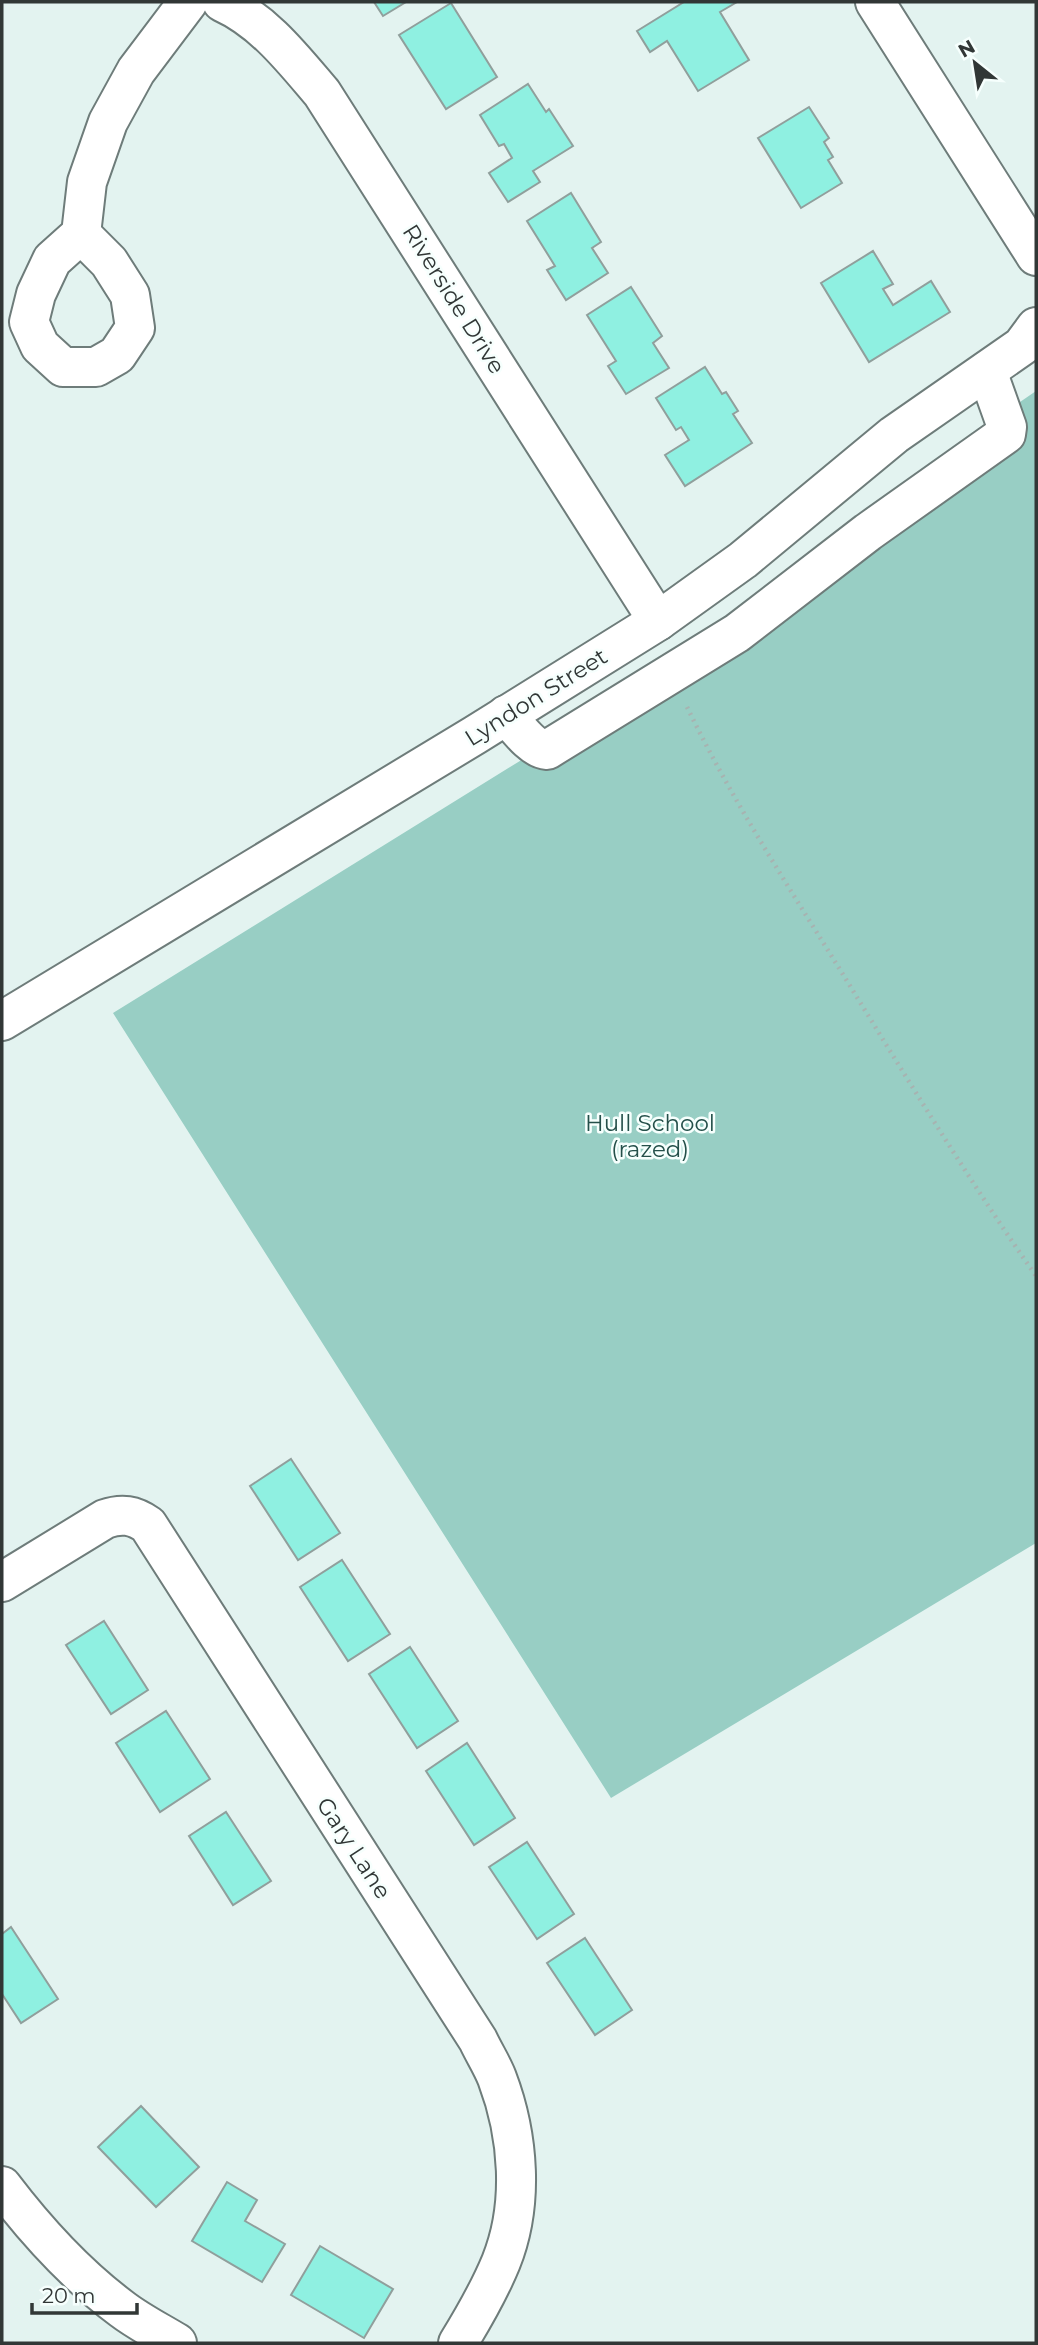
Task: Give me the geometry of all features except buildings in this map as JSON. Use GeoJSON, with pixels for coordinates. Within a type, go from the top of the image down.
{"type":"FeatureCollection","features":[{"type":"Feature","properties":{"kind":"street"},"geometry":{"type":"LineString","coordinates":[[81,234],[87,182],[108,122],[136,71],[188,2]]}},
{"type":"Feature","properties":{"kind":"street"},"geometry":{"type":"LineString","coordinates":[[875,2],[1036,256]]}},
{"type":"Feature","properties":{"kind":"street","name":"Riverside Drive"},"geometry":{"type":"LineString","coordinates":[[232,4],[292,58],[322,93],[658,621]]}},
{"type":"Feature","properties":{"kind":"street","name":"Lyndon Street"},"geometry":{"type":"LineString","coordinates":[[2,1021],[658,621],[743,560],[831,484],[894,435],[1022,346],[1036,327]]}},
{"type":"Feature","properties":{"kind":"street"},"geometry":{"type":"LineString","coordinates":[[506,715],[535,745],[547,750],[737,633],[868,532],[1006,435],[1007,426],[987,370]]}},
{"type":"Feature","properties":{"kind":"street","name":"Gary Lane"},"geometry":{"type":"LineString","coordinates":[[2,1582],[105,1519],[128,1515],[148,1525],[478,2040],[496,2077],[509,2116],[516,2189],[502,2260],[485,2297],[458,2343]]}},
{"type":"Feature","properties":{"kind":"street"},"geometry":{"type":"LineString","coordinates":[[2,2186],[36,2230],[77,2273],[124,2311],[177,2343]]}},
{"type":"Feature","properties":{"kind":"path"},"geometry":{"type":"LineString","coordinates":[[671,674],[730,788],[788,887],[926,1108],[1036,1276]]}},
{"type":"Feature","properties":{"kind":"green space","name":"Hull School (razed)"},"geometry":{"type":"Polygon","coordinates":[[[1036,391],[1036,1543],[611,1798],[113,1013],[712,642],[960,443],[1036,391]]]}}]}
